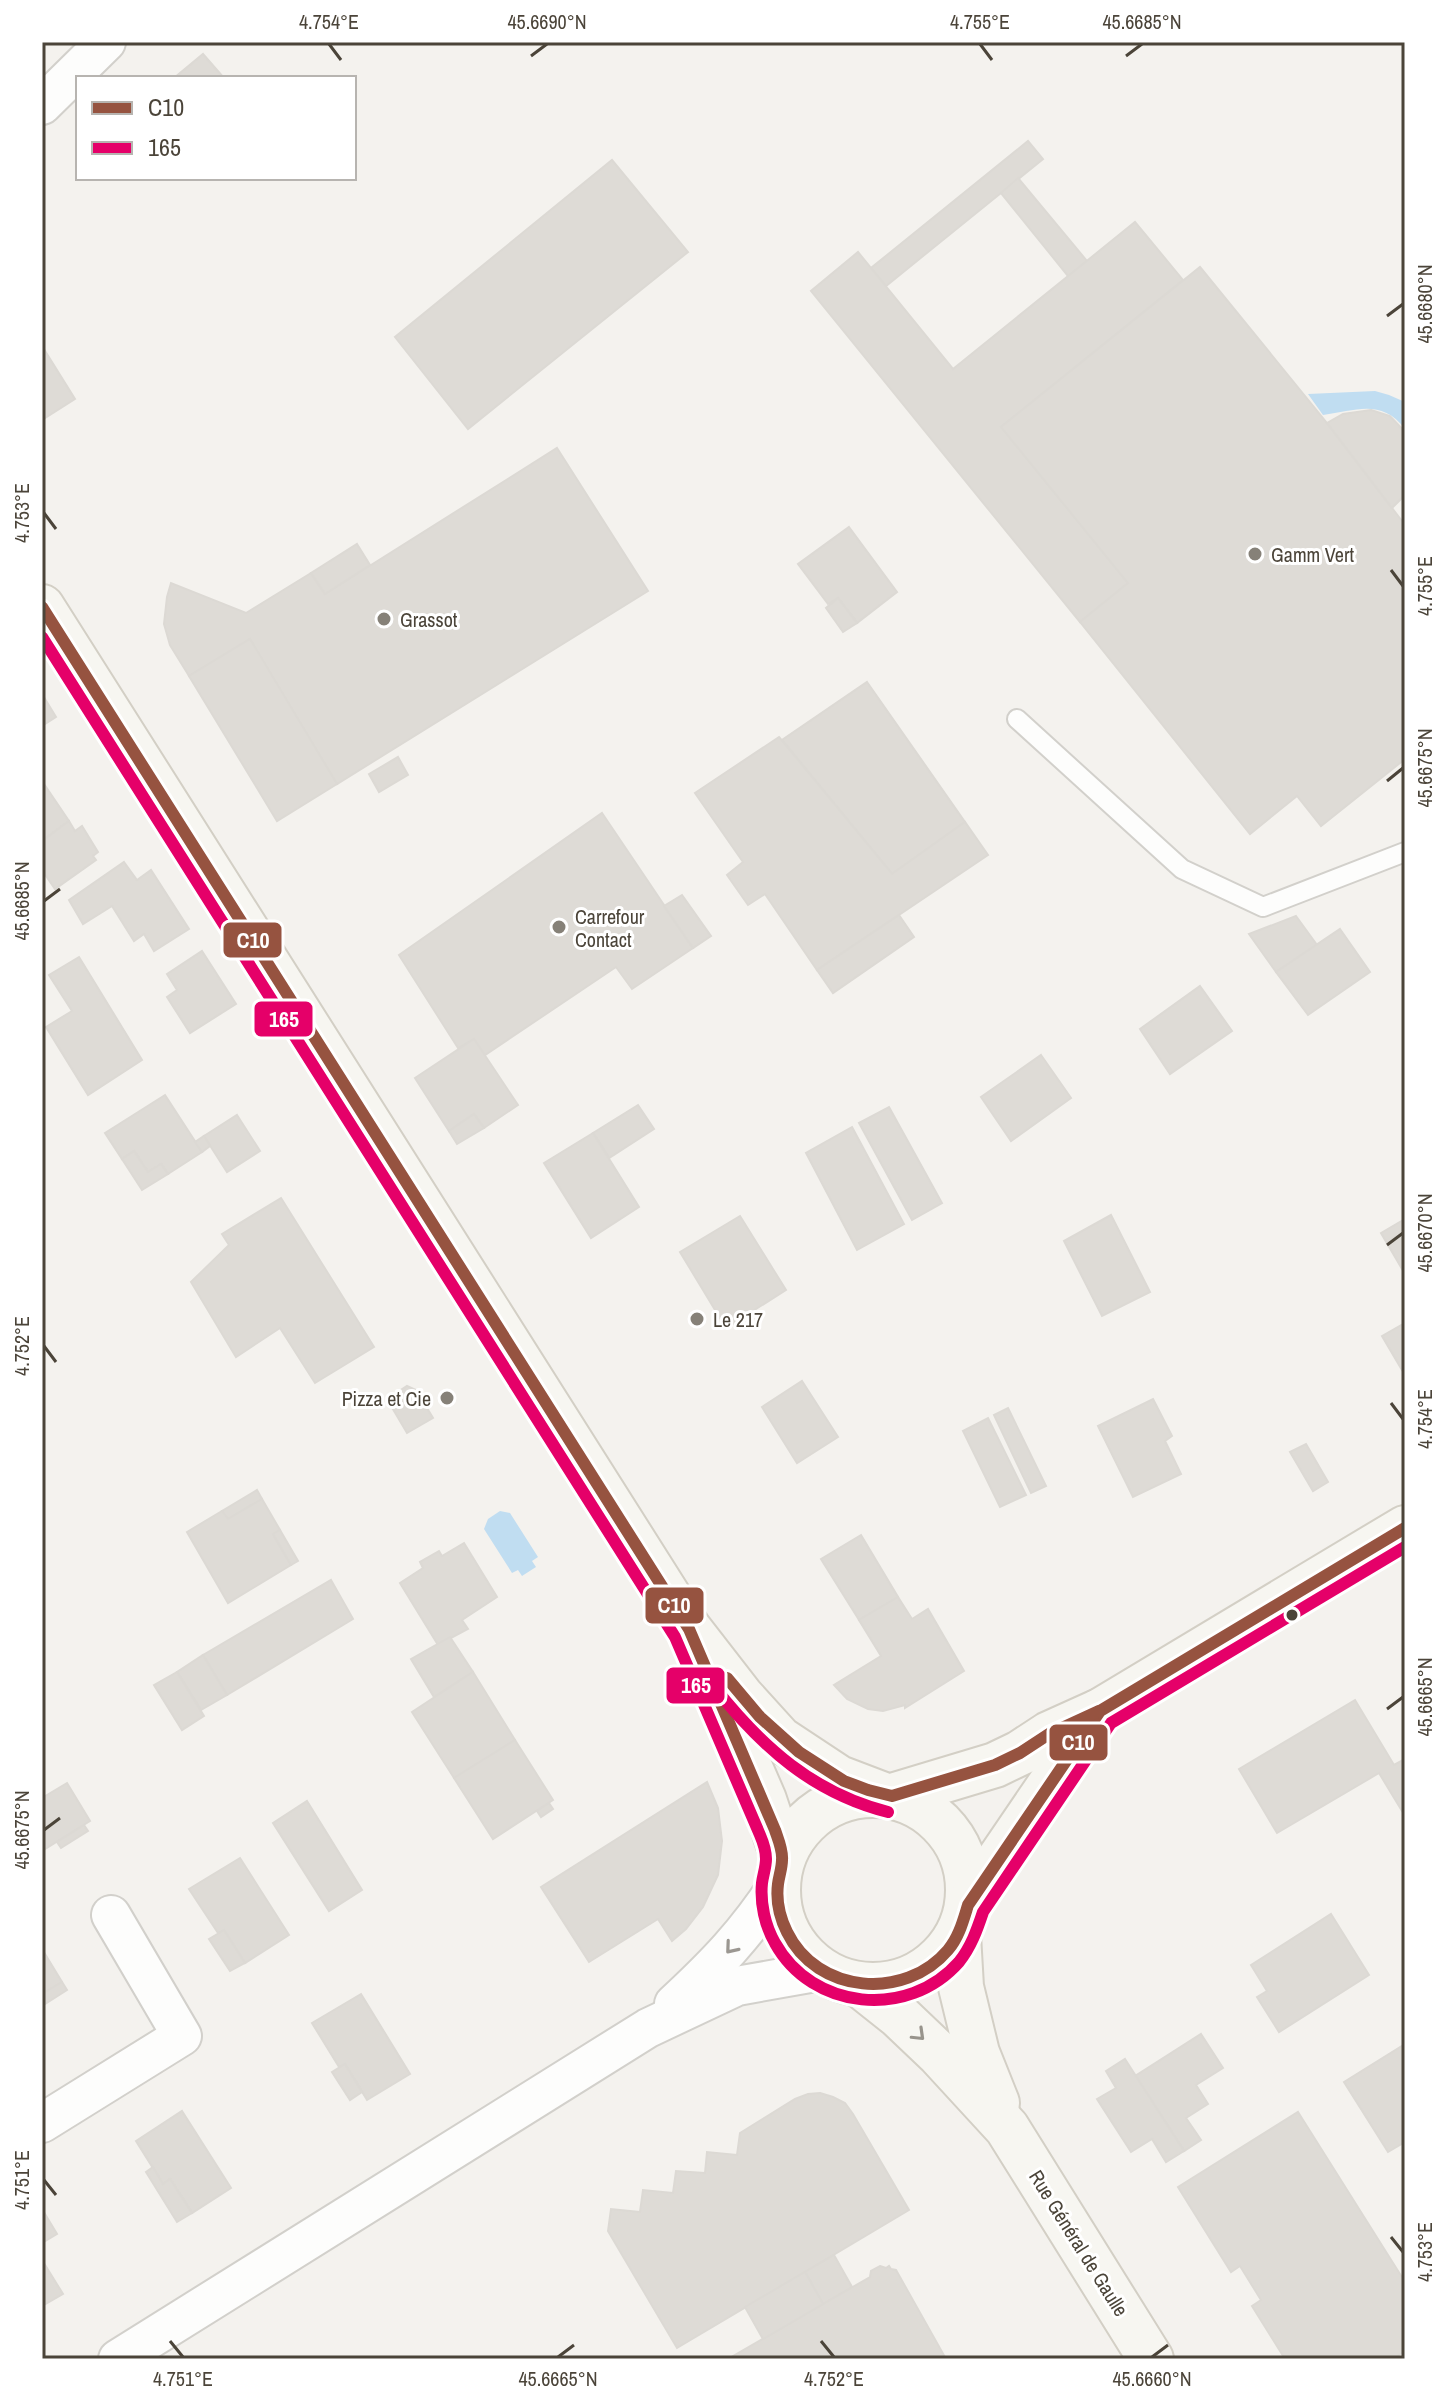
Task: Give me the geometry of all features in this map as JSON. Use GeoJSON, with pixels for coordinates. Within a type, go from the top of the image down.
{"type":"FeatureCollection","features":[{"type":"Feature","properties":{"kind":"main road"},"geometry":{"type":"LineString","coordinates":[[42,607],[689,1629],[741,1696],[780,1739],[839,1778],[920,1806],[943,1824],[960,1848],[968,1876],[963,1920]]}},
{"type":"Feature","properties":{"kind":"main road"},"geometry":{"type":"LineString","coordinates":[[781,1871],[799,1830],[822,1809],[850,1797],[887,1795],[995,1765],[1020,1753],[1049,1734],[1100,1711],[1405,1528]]}},
{"type":"Feature","properties":{"kind":"main road"},"geometry":{"type":"LineString","coordinates":[[689,1629],[764,1800],[781,1871],[779,1910],[788,1934],[802,1955],[840,1978],[889,1984],[917,1975],[941,1958],[1100,1711]]}},
{"type":"Feature","properties":{"kind":"main road","name":"Rue Général de Gaulle"},"geometry":{"type":"LineString","coordinates":[[963,1920],[961,1987],[977,2053],[1007,2128],[1151,2359]]}},
{"type":"Feature","properties":{"kind":"main road","name":"Rue Général de Gaulle"},"geometry":{"type":"LineString","coordinates":[[840,1978],[899,2016],[939,2054],[1007,2128]]}},
{"type":"Feature","properties":{"kind":"street"},"geometry":{"type":"LineString","coordinates":[[42,105],[106,42]]}},
{"type":"Feature","properties":{"kind":"street"},"geometry":{"type":"LineString","coordinates":[[648,2028],[719,1962],[755,1920],[781,1871]]}},
{"type":"Feature","properties":{"kind":"street"},"geometry":{"type":"LineString","coordinates":[[42,2123],[182,2036],[111,1915]]}},
{"type":"Feature","properties":{"kind":"street"},"geometry":{"type":"LineString","coordinates":[[118,2359],[648,2028],[737,1986],[840,1978]]}},
{"type":"Feature","properties":{"kind":"lane"},"geometry":{"type":"LineString","coordinates":[[1017,719],[1182,869],[1263,907],[1405,852]]}},
{"type":"Feature","properties":{"kind":"water"},"geometry":{"type":"Polygon","coordinates":[[[1375,391],[1405,402],[1405,429],[1396,419],[1377,410],[1357,409],[1323,415],[1308,394],[1375,391]]]}},
{"type":"Feature","properties":{"kind":"water"},"geometry":{"type":"Polygon","coordinates":[[[500,1511],[510,1513],[538,1557],[532,1561],[536,1567],[522,1576],[518,1570],[512,1573],[484,1529],[488,1519],[500,1511]]]}},
{"type":"Feature","properties":{"kind":"building"},"geometry":{"type":"Polygon","coordinates":[[[203,54],[222,76],[176,76],[203,54]]]}},
{"type":"Feature","properties":{"kind":"building"},"geometry":{"type":"Polygon","coordinates":[[[1028,141],[1043,159],[886,286],[871,268],[1028,141]]]}},
{"type":"Feature","properties":{"kind":"building"},"geometry":{"type":"Polygon","coordinates":[[[612,160],[688,252],[468,429],[395,337],[612,160]]]}},
{"type":"Feature","properties":{"kind":"building"},"geometry":{"type":"Polygon","coordinates":[[[1018,178],[1087,261],[1068,276],[1001,193],[1018,178]]]}},
{"type":"Feature","properties":{"kind":"building"},"geometry":{"type":"Polygon","coordinates":[[[1135,222],[1183,280],[1001,427],[1128,583],[1080,622],[811,291],[858,252],[953,369],[1135,222]]]}},
{"type":"Feature","properties":{"kind":"building","name":"Gamm Vert"},"geometry":{"type":"Polygon","coordinates":[[[1200,267],[1405,525],[1405,759],[1321,826],[1297,796],[1250,834],[1080,622],[1128,583],[1001,427],[1200,267]]]}},
{"type":"Feature","properties":{"kind":"building"},"geometry":{"type":"Polygon","coordinates":[[[42,346],[75,399],[42,420],[42,346]]]}},
{"type":"Feature","properties":{"kind":"building"},"geometry":{"type":"Polygon","coordinates":[[[1371,410],[1390,416],[1405,432],[1405,495],[1392,508],[1327,423],[1343,414],[1371,410]]]}},
{"type":"Feature","properties":{"kind":"building","name":"Grassot"},"geometry":{"type":"Polygon","coordinates":[[[557,448],[648,591],[337,784],[250,639],[189,676],[170,645],[164,624],[171,583],[246,613],[311,573],[325,594],[557,448]]]}},
{"type":"Feature","properties":{"kind":"building"},"geometry":{"type":"Polygon","coordinates":[[[849,527],[897,592],[857,623],[838,598],[828,604],[798,564],[849,527]]]}},
{"type":"Feature","properties":{"kind":"building"},"geometry":{"type":"Polygon","coordinates":[[[357,544],[370,565],[325,594],[311,573],[357,544]]]}},
{"type":"Feature","properties":{"kind":"building"},"geometry":{"type":"Polygon","coordinates":[[[838,598],[857,623],[843,632],[826,608],[838,598]]]}},
{"type":"Feature","properties":{"kind":"building"},"geometry":{"type":"Polygon","coordinates":[[[250,639],[337,784],[277,821],[189,676],[250,639]]]}},
{"type":"Feature","properties":{"kind":"building"},"geometry":{"type":"Polygon","coordinates":[[[867,682],[965,822],[892,874],[782,740],[867,682]]]}},
{"type":"Feature","properties":{"kind":"building"},"geometry":{"type":"Polygon","coordinates":[[[42,694],[56,717],[42,726],[42,694]]]}},
{"type":"Feature","properties":{"kind":"building"},"geometry":{"type":"Polygon","coordinates":[[[779,737],[892,874],[965,822],[988,855],[817,970],[765,894],[748,905],[727,875],[743,862],[695,793],[779,737]]]}},
{"type":"Feature","properties":{"kind":"building"},"geometry":{"type":"Polygon","coordinates":[[[398,757],[408,775],[379,792],[369,774],[398,757]]]}},
{"type":"Feature","properties":{"kind":"building"},"geometry":{"type":"Polygon","coordinates":[[[42,781],[69,821],[42,841],[42,781]]]}},
{"type":"Feature","properties":{"kind":"building","name":"Carrefour Contact"},"geometry":{"type":"Polygon","coordinates":[[[602,813],[693,948],[632,989],[616,967],[485,1055],[474,1039],[458,1048],[399,955],[602,813]]]}},
{"type":"Feature","properties":{"kind":"building"},"geometry":{"type":"Polygon","coordinates":[[[69,821],[75,831],[82,826],[98,852],[93,856],[96,860],[55,889],[42,870],[42,841],[69,821]]]}},
{"type":"Feature","properties":{"kind":"building"},"geometry":{"type":"Polygon","coordinates":[[[124,862],[137,880],[151,870],[189,929],[154,951],[144,934],[134,941],[112,906],[83,924],[69,900],[124,862]]]}},
{"type":"Feature","properties":{"kind":"building"},"geometry":{"type":"Polygon","coordinates":[[[682,895],[711,936],[693,948],[664,906],[682,895]]]}},
{"type":"Feature","properties":{"kind":"building"},"geometry":{"type":"Polygon","coordinates":[[[899,915],[914,937],[833,993],[817,970],[899,915]]]}},
{"type":"Feature","properties":{"kind":"building"},"geometry":{"type":"Polygon","coordinates":[[[1296,916],[1317,945],[1276,972],[1249,934],[1296,916]]]}},
{"type":"Feature","properties":{"kind":"building"},"geometry":{"type":"Polygon","coordinates":[[[1340,929],[1370,972],[1308,1015],[1276,972],[1340,929]]]}},
{"type":"Feature","properties":{"kind":"building"},"geometry":{"type":"Polygon","coordinates":[[[202,951],[236,1004],[190,1033],[167,997],[177,990],[167,974],[202,951]]]}},
{"type":"Feature","properties":{"kind":"building"},"geometry":{"type":"Polygon","coordinates":[[[79,957],[142,1060],[88,1095],[46,1027],[72,1011],[49,975],[79,957]]]}},
{"type":"Feature","properties":{"kind":"building"},"geometry":{"type":"Polygon","coordinates":[[[1200,986],[1232,1031],[1170,1074],[1140,1029],[1200,986]]]}},
{"type":"Feature","properties":{"kind":"building"},"geometry":{"type":"Polygon","coordinates":[[[474,1039],[518,1105],[484,1128],[474,1114],[449,1131],[415,1078],[474,1039]]]}},
{"type":"Feature","properties":{"kind":"building"},"geometry":{"type":"Polygon","coordinates":[[[1041,1055],[1071,1098],[1011,1141],[981,1097],[1041,1055]]]}},
{"type":"Feature","properties":{"kind":"building"},"geometry":{"type":"Polygon","coordinates":[[[165,1095],[202,1152],[168,1174],[161,1164],[148,1172],[134,1151],[122,1159],[105,1133],[165,1095]]]}},
{"type":"Feature","properties":{"kind":"building"},"geometry":{"type":"Polygon","coordinates":[[[638,1105],[654,1129],[609,1158],[593,1133],[638,1105]]]}},
{"type":"Feature","properties":{"kind":"building"},"geometry":{"type":"Polygon","coordinates":[[[889,1107],[942,1203],[912,1220],[859,1123],[889,1107]]]}},
{"type":"Feature","properties":{"kind":"building"},"geometry":{"type":"Polygon","coordinates":[[[474,1114],[484,1128],[457,1144],[449,1131],[474,1114]]]}},
{"type":"Feature","properties":{"kind":"building"},"geometry":{"type":"Polygon","coordinates":[[[237,1115],[260,1151],[227,1172],[204,1136],[237,1115]]]}},
{"type":"Feature","properties":{"kind":"building"},"geometry":{"type":"Polygon","coordinates":[[[852,1127],[904,1224],[857,1250],[806,1153],[852,1127]]]}},
{"type":"Feature","properties":{"kind":"building"},"geometry":{"type":"Polygon","coordinates":[[[593,1133],[639,1207],[591,1238],[544,1163],[593,1133]]]}},
{"type":"Feature","properties":{"kind":"building"},"geometry":{"type":"Polygon","coordinates":[[[204,1136],[210,1146],[202,1152],[195,1142],[204,1136]]]}},
{"type":"Feature","properties":{"kind":"building"},"geometry":{"type":"Polygon","coordinates":[[[134,1151],[148,1172],[161,1164],[168,1174],[142,1190],[122,1159],[134,1151]]]}},
{"type":"Feature","properties":{"kind":"building"},"geometry":{"type":"Polygon","coordinates":[[[281,1198],[374,1347],[315,1383],[280,1328],[236,1357],[191,1282],[229,1245],[222,1234],[281,1198]]]}},
{"type":"Feature","properties":{"kind":"building"},"geometry":{"type":"Polygon","coordinates":[[[1111,1215],[1150,1292],[1102,1316],[1064,1241],[1111,1215]]]}},
{"type":"Feature","properties":{"kind":"building"},"geometry":{"type":"Polygon","coordinates":[[[740,1216],[786,1290],[726,1328],[680,1252],[740,1216]]]}},
{"type":"Feature","properties":{"kind":"building"},"geometry":{"type":"Polygon","coordinates":[[[1405,1219],[1405,1274],[1381,1233],[1405,1219]]]}},
{"type":"Feature","properties":{"kind":"building"},"geometry":{"type":"Polygon","coordinates":[[[1405,1323],[1405,1368],[1402,1370],[1382,1336],[1405,1323]]]}},
{"type":"Feature","properties":{"kind":"building"},"geometry":{"type":"Polygon","coordinates":[[[802,1381],[838,1437],[797,1463],[762,1407],[802,1381]]]}},
{"type":"Feature","properties":{"kind":"building"},"geometry":{"type":"Polygon","coordinates":[[[407,1386],[416,1390],[433,1418],[407,1433],[387,1399],[407,1386]]]}},
{"type":"Feature","properties":{"kind":"building"},"geometry":{"type":"Polygon","coordinates":[[[1153,1399],[1172,1436],[1165,1441],[1181,1474],[1133,1497],[1098,1426],[1153,1399]]]}},
{"type":"Feature","properties":{"kind":"building"},"geometry":{"type":"Polygon","coordinates":[[[1008,1408],[1046,1486],[1031,1493],[994,1415],[1008,1408]]]}},
{"type":"Feature","properties":{"kind":"building"},"geometry":{"type":"Polygon","coordinates":[[[988,1418],[1026,1495],[1000,1507],[963,1431],[988,1418]]]}},
{"type":"Feature","properties":{"kind":"building"},"geometry":{"type":"Polygon","coordinates":[[[1306,1444],[1328,1482],[1313,1491],[1290,1452],[1306,1444]]]}},
{"type":"Feature","properties":{"kind":"building"},"geometry":{"type":"Polygon","coordinates":[[[257,1490],[262,1499],[228,1519],[222,1511],[257,1490]]]}},
{"type":"Feature","properties":{"kind":"building"},"geometry":{"type":"Polygon","coordinates":[[[262,1499],[280,1530],[273,1534],[291,1565],[228,1603],[187,1532],[222,1511],[228,1519],[262,1499]]]}},
{"type":"Feature","properties":{"kind":"building"},"geometry":{"type":"Polygon","coordinates":[[[280,1530],[298,1561],[291,1565],[273,1534],[280,1530]]]}},
{"type":"Feature","properties":{"kind":"building"},"geometry":{"type":"Polygon","coordinates":[[[861,1535],[898,1597],[859,1620],[821,1559],[861,1535]]]}},
{"type":"Feature","properties":{"kind":"building"},"geometry":{"type":"Polygon","coordinates":[[[464,1543],[497,1597],[462,1620],[468,1629],[438,1645],[400,1583],[423,1568],[420,1562],[439,1551],[442,1556],[464,1543]]]}},
{"type":"Feature","properties":{"kind":"building"},"geometry":{"type":"Polygon","coordinates":[[[331,1580],[353,1619],[227,1695],[203,1655],[331,1580]]]}},
{"type":"Feature","properties":{"kind":"building"},"geometry":{"type":"Polygon","coordinates":[[[898,1597],[912,1619],[928,1609],[964,1671],[905,1708],[905,1705],[883,1711],[868,1709],[847,1699],[834,1685],[881,1656],[859,1620],[898,1597]]]}},
{"type":"Feature","properties":{"kind":"building"},"geometry":{"type":"Polygon","coordinates":[[[450,1637],[473,1672],[434,1697],[411,1659],[450,1637]]]}},
{"type":"Feature","properties":{"kind":"building"},"geometry":{"type":"Polygon","coordinates":[[[203,1655],[227,1695],[201,1710],[177,1672],[203,1655]]]}},
{"type":"Feature","properties":{"kind":"building"},"geometry":{"type":"Polygon","coordinates":[[[177,1672],[204,1716],[182,1730],[154,1685],[177,1672]]]}},
{"type":"Feature","properties":{"kind":"building"},"geometry":{"type":"Polygon","coordinates":[[[473,1672],[515,1740],[454,1778],[412,1712],[473,1672]]]}},
{"type":"Feature","properties":{"kind":"building"},"geometry":{"type":"Polygon","coordinates":[[[1355,1700],[1394,1765],[1405,1759],[1405,1816],[1379,1773],[1277,1833],[1239,1769],[1355,1700]]]}},
{"type":"Feature","properties":{"kind":"building"},"geometry":{"type":"Polygon","coordinates":[[[515,1740],[553,1800],[493,1839],[454,1778],[515,1740]]]}},
{"type":"Feature","properties":{"kind":"building"},"geometry":{"type":"Polygon","coordinates":[[[707,1782],[718,1808],[722,1841],[718,1875],[703,1907],[672,1941],[658,1919],[589,1962],[541,1887],[707,1782]]]}},
{"type":"Feature","properties":{"kind":"building"},"geometry":{"type":"Polygon","coordinates":[[[67,1783],[90,1821],[42,1851],[42,1798],[67,1783]]]}},
{"type":"Feature","properties":{"kind":"building"},"geometry":{"type":"Polygon","coordinates":[[[307,1801],[362,1890],[329,1911],[273,1823],[307,1801]]]}},
{"type":"Feature","properties":{"kind":"building"},"geometry":{"type":"Polygon","coordinates":[[[549,1803],[553,1809],[541,1817],[537,1811],[549,1803]]]}},
{"type":"Feature","properties":{"kind":"building"},"geometry":{"type":"Polygon","coordinates":[[[84,1825],[88,1831],[61,1848],[57,1842],[84,1825]]]}},
{"type":"Feature","properties":{"kind":"building"},"geometry":{"type":"Polygon","coordinates":[[[240,1858],[289,1935],[245,1963],[224,1930],[218,1933],[189,1889],[240,1858]]]}},
{"type":"Feature","properties":{"kind":"building"},"geometry":{"type":"Polygon","coordinates":[[[1331,1914],[1369,1975],[1279,2032],[1257,1997],[1267,1991],[1251,1965],[1331,1914]]]}},
{"type":"Feature","properties":{"kind":"building"},"geometry":{"type":"Polygon","coordinates":[[[224,1930],[245,1963],[230,1971],[209,1939],[224,1930]]]}},
{"type":"Feature","properties":{"kind":"building"},"geometry":{"type":"Polygon","coordinates":[[[42,1949],[62,1982],[42,1994],[42,1949]]]}},
{"type":"Feature","properties":{"kind":"building"},"geometry":{"type":"Polygon","coordinates":[[[62,1982],[67,1990],[42,2006],[42,1994],[62,1982]]]}},
{"type":"Feature","properties":{"kind":"building"},"geometry":{"type":"Polygon","coordinates":[[[361,1994],[410,2074],[367,2100],[345,2064],[339,2067],[312,2023],[361,1994]]]}},
{"type":"Feature","properties":{"kind":"building"},"geometry":{"type":"Polygon","coordinates":[[[1201,2034],[1223,2068],[1196,2085],[1208,2104],[1186,2118],[1201,2140],[1184,2151],[1135,2076],[1201,2034]]]}},
{"type":"Feature","properties":{"kind":"building"},"geometry":{"type":"Polygon","coordinates":[[[1405,2044],[1405,2142],[1388,2152],[1344,2082],[1405,2044]]]}},
{"type":"Feature","properties":{"kind":"building"},"geometry":{"type":"Polygon","coordinates":[[[1125,2059],[1184,2151],[1166,2162],[1152,2139],[1131,2152],[1097,2099],[1116,2088],[1106,2071],[1125,2059]]]}},
{"type":"Feature","properties":{"kind":"building"},"geometry":{"type":"Polygon","coordinates":[[[345,2064],[362,2092],[350,2100],[332,2072],[345,2064]]]}},
{"type":"Feature","properties":{"kind":"building"},"geometry":{"type":"Polygon","coordinates":[[[820,2093],[845,2103],[909,2210],[677,2348],[608,2231],[611,2209],[640,2212],[643,2190],[673,2193],[676,2171],[705,2173],[707,2152],[737,2155],[740,2133],[795,2099],[820,2093]]]}},
{"type":"Feature","properties":{"kind":"building"},"geometry":{"type":"Polygon","coordinates":[[[182,2111],[231,2188],[192,2213],[170,2179],[163,2184],[136,2141],[182,2111]]]}},
{"type":"Feature","properties":{"kind":"building"},"geometry":{"type":"Polygon","coordinates":[[[1298,2112],[1405,2282],[1405,2351],[1393,2359],[1285,2359],[1252,2306],[1261,2300],[1240,2266],[1231,2272],[1178,2187],[1298,2112]]]}},
{"type":"Feature","properties":{"kind":"building"},"geometry":{"type":"Polygon","coordinates":[[[153,2167],[163,2184],[170,2179],[192,2213],[177,2222],[146,2172],[153,2167]]]}},
{"type":"Feature","properties":{"kind":"building"},"geometry":{"type":"Polygon","coordinates":[[[42,2209],[57,2234],[42,2243],[42,2209]]]}},
{"type":"Feature","properties":{"kind":"building"},"geometry":{"type":"Polygon","coordinates":[[[834,2255],[852,2287],[823,2304],[805,2272],[834,2255]]]}},
{"type":"Feature","properties":{"kind":"building"},"geometry":{"type":"Polygon","coordinates":[[[42,2260],[63,2294],[42,2306],[42,2260]]]}},
{"type":"Feature","properties":{"kind":"building"},"geometry":{"type":"Polygon","coordinates":[[[880,2266],[896,2270],[946,2359],[728,2359],[870,2277],[871,2271],[880,2266]]]}},
{"type":"Feature","properties":{"kind":"building"},"geometry":{"type":"Polygon","coordinates":[[[805,2272],[823,2304],[763,2339],[745,2307],[805,2272]]]}},
{"type":"Feature","properties":{"kind":"transit line","name":"C10"},"geometry":{"type":"LineString","coordinates":[[42,607],[689,1629],[779,1841],[782,1866],[778,1896],[785,1927],[801,1953],[819,1968],[840,1978],[863,1983],[886,1983],[909,1977],[930,1966],[952,1945],[968,1905],[1100,1711],[1405,1528]]}},
{"type":"Feature","properties":{"kind":"transit line","name":"165"},"geometry":{"type":"LineString","coordinates":[[42,637],[675,1637],[763,1844],[766,1859],[762,1898],[768,1929],[791,1965],[812,1982],[836,1994],[862,1999],[888,1999],[914,1993],[938,1981],[959,1962],[983,1912],[1111,1723],[1405,1547]]}},
{"type":"Feature","properties":{"kind":"transit line","name":"C10"},"geometry":{"type":"LineString","coordinates":[[727,1678],[760,1717],[799,1752],[844,1781],[892,1796],[995,1765],[1049,1734],[1099,1711]]}},
{"type":"Feature","properties":{"kind":"transit line","name":"165"},"geometry":{"type":"LineString","coordinates":[[715,1688],[751,1730],[791,1765],[836,1793],[888,1812]]}},
{"type":"Feature","properties":{"kind":"place","name":"Gamm Vert"},"geometry":{"type":"Point","coordinates":[1255,554]}},
{"type":"Feature","properties":{"kind":"place","name":"Grassot"},"geometry":{"type":"Point","coordinates":[384,619]}},
{"type":"Feature","properties":{"kind":"place","name":"Carrefour Contact"},"geometry":{"type":"Point","coordinates":[559,927]}},
{"type":"Feature","properties":{"kind":"place","name":"Le 217"},"geometry":{"type":"Point","coordinates":[697,1319]}},
{"type":"Feature","properties":{"kind":"place","name":"Pizza et Cie"},"geometry":{"type":"Point","coordinates":[447,1398]}}]}
